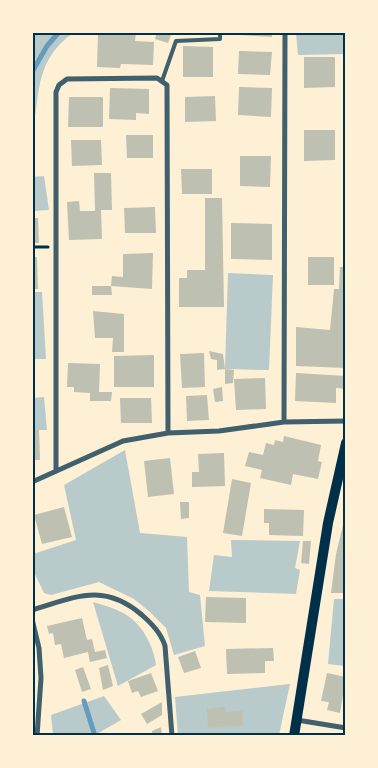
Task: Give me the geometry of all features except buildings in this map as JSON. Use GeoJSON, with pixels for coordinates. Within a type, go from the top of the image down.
{"type":"FeatureCollection","features":[{"type":"Feature","properties":{"kind":"main road"},"geometry":{"type":"LineString","coordinates":[[294,736],[328,523],[346,442]]}},
{"type":"Feature","properties":{"kind":"street"},"geometry":{"type":"LineString","coordinates":[[284,422],[285,32]]}},
{"type":"Feature","properties":{"kind":"street"},"geometry":{"type":"LineString","coordinates":[[56,470],[56,92],[59,85],[74,78],[157,78],[166,85],[168,433]]}},
{"type":"Feature","properties":{"kind":"street"},"geometry":{"type":"LineString","coordinates":[[32,482],[123,441],[168,433],[218,431],[284,422],[346,421]]}},
{"type":"Feature","properties":{"kind":"street"},"geometry":{"type":"LineString","coordinates":[[32,610],[77,596],[101,594],[126,602],[149,620],[160,634],[165,646],[172,736]]}},
{"type":"Feature","properties":{"kind":"street"},"geometry":{"type":"LineString","coordinates":[[32,620],[39,648],[41,678],[37,736]]}},
{"type":"Feature","properties":{"kind":"street"},"geometry":{"type":"LineString","coordinates":[[297,720],[346,728]]}},
{"type":"Feature","properties":{"kind":"lane"},"geometry":{"type":"LineString","coordinates":[[162,81],[176,41],[220,39],[220,32]]}},
{"type":"Feature","properties":{"kind":"shaded area"},"geometry":{"type":"Polygon","coordinates":[[[32,33],[73,33],[61,43],[46,65],[39,89],[33,131],[32,33]]]}},
{"type":"Feature","properties":{"kind":"shaded area"},"geometry":{"type":"Polygon","coordinates":[[[296,33],[345,33],[345,54],[298,55],[296,33]]]}},
{"type":"Feature","properties":{"kind":"shaded area"},"geometry":{"type":"Polygon","coordinates":[[[44,176],[49,210],[33,211],[33,177],[44,176]]]}},
{"type":"Feature","properties":{"kind":"shaded area"},"geometry":{"type":"Polygon","coordinates":[[[228,273],[273,275],[269,370],[225,369],[228,273]]]}},
{"type":"Feature","properties":{"kind":"shaded area"},"geometry":{"type":"Polygon","coordinates":[[[33,292],[42,292],[46,359],[33,359],[33,292]]]}},
{"type":"Feature","properties":{"kind":"shaded area"},"geometry":{"type":"Polygon","coordinates":[[[44,397],[47,430],[33,430],[33,398],[44,397]]]}},
{"type":"Feature","properties":{"kind":"shaded area"},"geometry":{"type":"Polygon","coordinates":[[[125,450],[140,533],[187,537],[189,592],[200,595],[205,646],[174,655],[166,628],[134,599],[99,582],[51,595],[44,593],[33,570],[33,554],[76,540],[64,485],[125,450]]]}},
{"type":"Feature","properties":{"kind":"shaded area"},"geometry":{"type":"Polygon","coordinates":[[[231,540],[300,541],[295,568],[300,570],[296,594],[209,591],[214,555],[232,557],[231,540]]]}},
{"type":"Feature","properties":{"kind":"shaded area"},"geometry":{"type":"Polygon","coordinates":[[[334,599],[345,599],[345,666],[328,664],[334,599]]]}},
{"type":"Feature","properties":{"kind":"shaded area"},"geometry":{"type":"Polygon","coordinates":[[[93,602],[120,611],[136,623],[146,635],[156,665],[118,686],[93,602]]]}},
{"type":"Feature","properties":{"kind":"shaded area"},"geometry":{"type":"Polygon","coordinates":[[[290,684],[279,735],[178,735],[175,697],[290,684]]]}},
{"type":"Feature","properties":{"kind":"shaded area"},"geometry":{"type":"Polygon","coordinates":[[[104,696],[121,720],[95,735],[53,735],[51,715],[104,696]]]}},
{"type":"Feature","properties":{"kind":"waterway"},"geometry":{"type":"LineString","coordinates":[[32,72],[47,46],[59,32]]}},
{"type":"Feature","properties":{"kind":"waterway"},"geometry":{"type":"LineString","coordinates":[[84,701],[95,736]]}}]}
